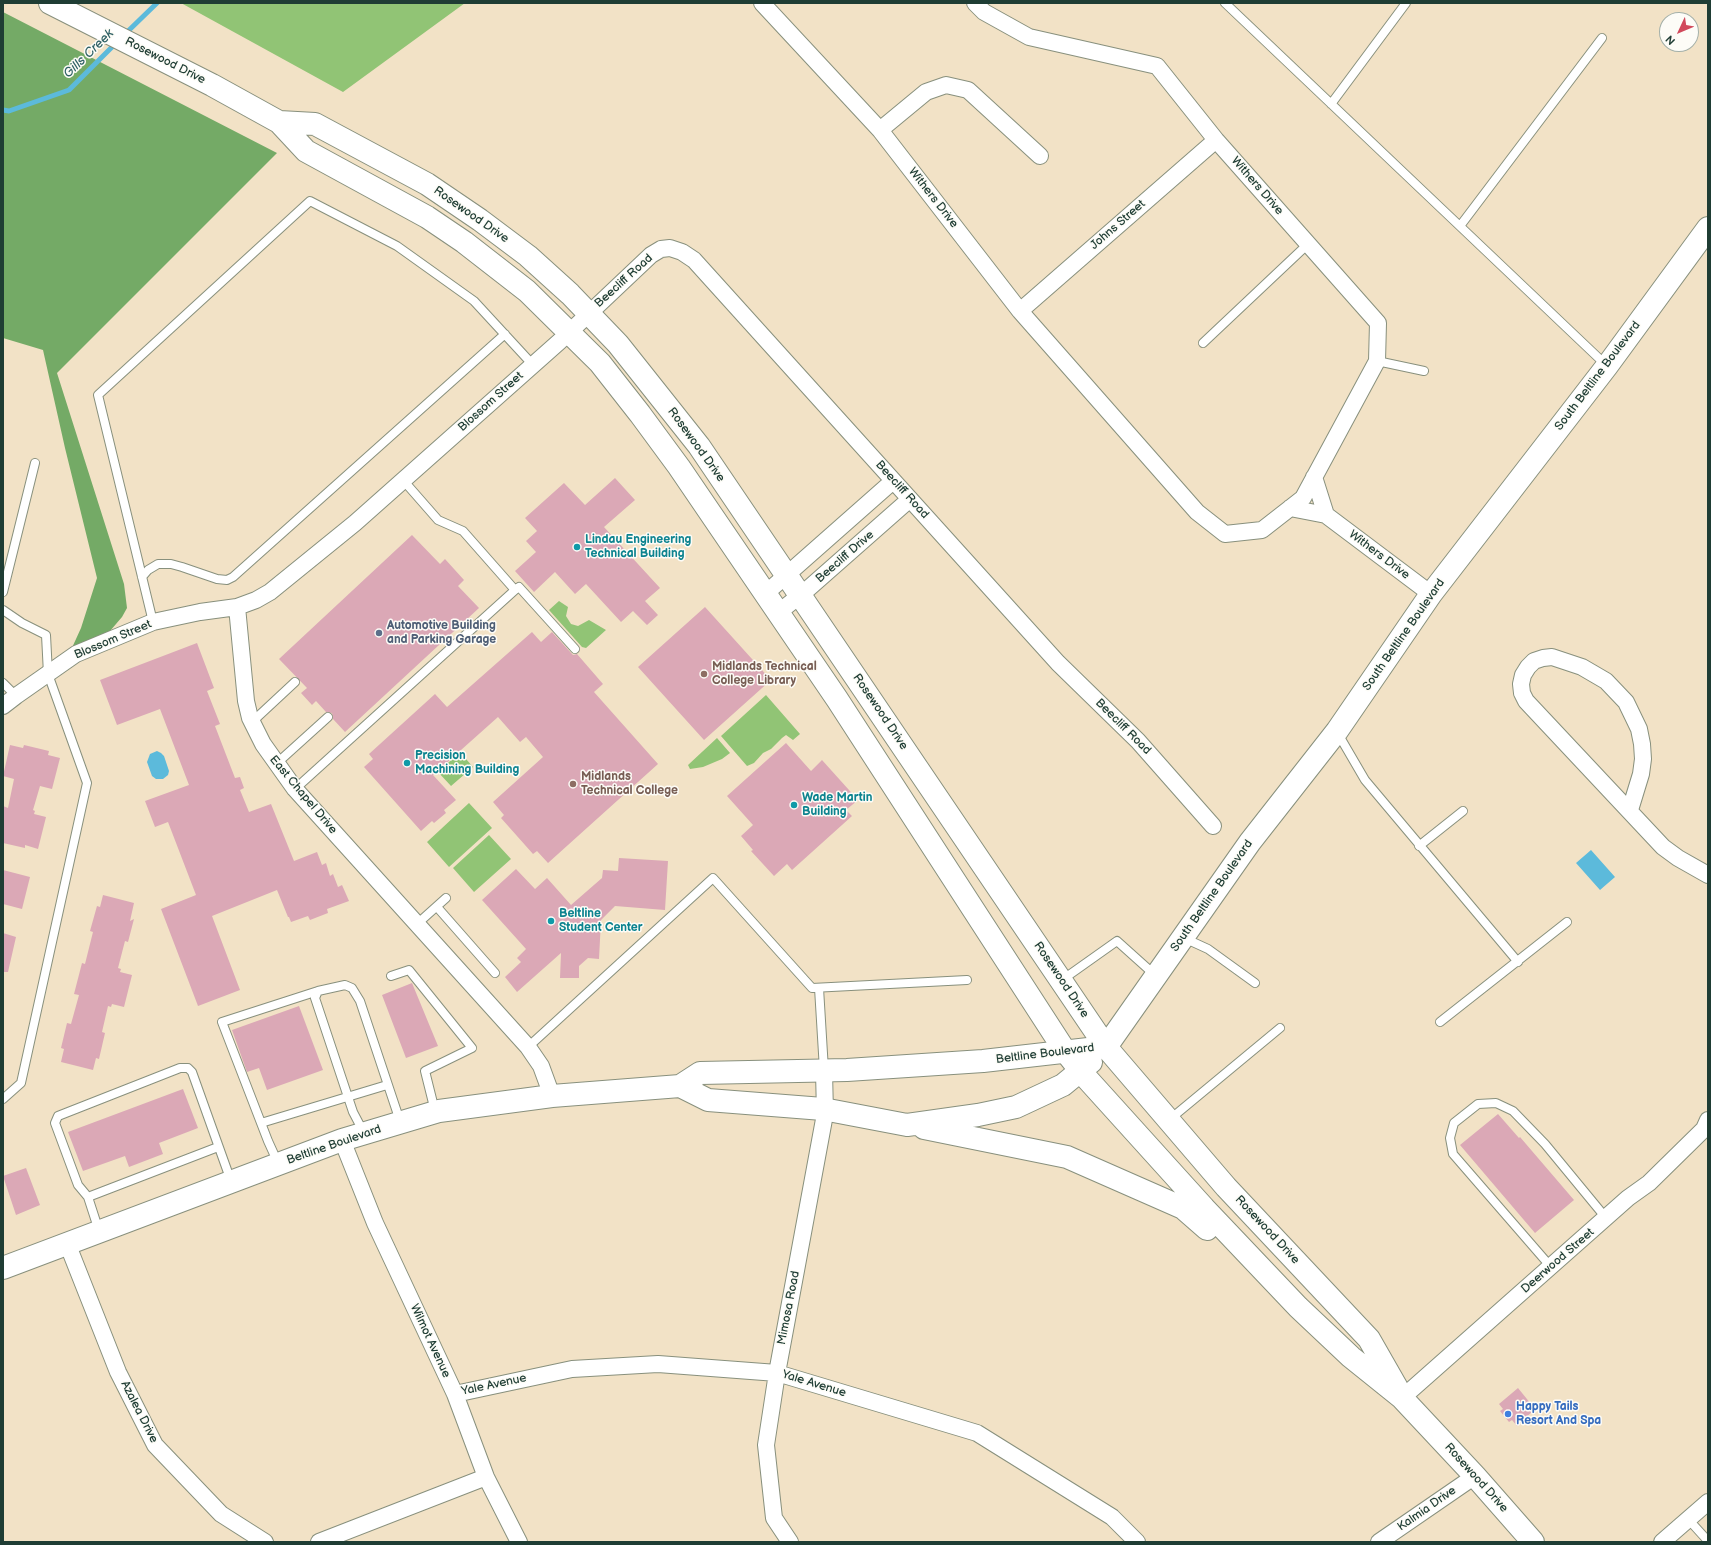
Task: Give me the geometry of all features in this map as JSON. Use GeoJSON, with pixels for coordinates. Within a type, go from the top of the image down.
{"type":"FeatureCollection","features":[{"type":"Feature","properties":{"kind":"main road","name":"Rosewood Drive"},"geometry":{"type":"LineString","coordinates":[[50,3],[212,85],[279,122],[315,124],[427,184],[528,256],[579,323],[600,363],[679,467],[837,699],[1065,1051],[1081,1072],[1204,1208],[1298,1307],[1351,1357],[1402,1398],[1532,1542]]}},
{"type":"Feature","properties":{"kind":"main road","name":"South Beltline Boulevard"},"geometry":{"type":"LineString","coordinates":[[1106,1047],[1250,842],[1337,731],[1431,594],[1607,366],[1708,228]]}},
{"type":"Feature","properties":{"kind":"main road","name":"Rosewood Drive"},"geometry":{"type":"LineString","coordinates":[[579,323],[618,344],[699,446],[1106,1047],[1226,1187],[1369,1339],[1402,1398]]}},
{"type":"Feature","properties":{"kind":"main road","name":"Beltline Boulevard"},"geometry":{"type":"LineString","coordinates":[[3,1268],[342,1140],[436,1112],[552,1096],[680,1086],[700,1073],[824,1070],[983,1061],[1106,1047]]}},
{"type":"Feature","properties":{"kind":"main road","name":"Beltline Boulevard"},"geometry":{"type":"LineString","coordinates":[[680,1086],[708,1100],[825,1110],[907,1125],[978,1115],[1016,1107],[1063,1085],[1081,1072],[1106,1047]]}},
{"type":"Feature","properties":{"kind":"main road"},"geometry":{"type":"LineString","coordinates":[[907,1125],[1067,1157],[1183,1208],[1298,1307]]}},
{"type":"Feature","properties":{"kind":"street","name":"Withers Drive"},"geometry":{"type":"LineString","coordinates":[[762,3],[880,130],[1020,311],[1197,512],[1225,534],[1262,530],[1303,498],[1377,361],[1378,323],[1216,140],[1157,66],[1029,37],[984,12],[975,3]]}},
{"type":"Feature","properties":{"kind":"street"},"geometry":{"type":"LineString","coordinates":[[880,130],[926,92],[946,85],[968,90],[1040,156]]}},
{"type":"Feature","properties":{"kind":"street","name":"Johns Street"},"geometry":{"type":"LineString","coordinates":[[1020,311],[1216,140]]}},
{"type":"Feature","properties":{"kind":"street","name":"Beecliff Road"},"geometry":{"type":"LineString","coordinates":[[579,323],[651,255],[661,249],[670,248],[682,252],[694,260],[1058,663],[1138,741],[1213,826]]}},
{"type":"Feature","properties":{"kind":"street","name":"Blossom Street"},"geometry":{"type":"LineString","coordinates":[[402,480],[579,323]]}},
{"type":"Feature","properties":{"kind":"street"},"geometry":{"type":"LineString","coordinates":[[1314,477],[1326,515]]}},
{"type":"Feature","properties":{"kind":"street"},"geometry":{"type":"LineString","coordinates":[[237,607],[256,600],[270,592],[355,523],[402,480]]}},
{"type":"Feature","properties":{"kind":"street"},"geometry":{"type":"LineString","coordinates":[[765,594],[893,480]]}},
{"type":"Feature","properties":{"kind":"street","name":"Beecliff Drive"},"geometry":{"type":"LineString","coordinates":[[778,613],[801,595],[910,499]]}},
{"type":"Feature","properties":{"kind":"street","name":"Withers Drive"},"geometry":{"type":"LineString","coordinates":[[1290,508],[1326,515],[1431,594]]}},
{"type":"Feature","properties":{"kind":"street","name":"Blossom Street"},"geometry":{"type":"LineString","coordinates":[[3,706],[76,654],[153,622],[200,612],[237,607]]}},
{"type":"Feature","properties":{"kind":"street","name":"East Chapel Drive"},"geometry":{"type":"LineString","coordinates":[[237,607],[243,683],[246,701],[252,722],[263,744],[295,789],[528,1047],[541,1066],[552,1096]]}},
{"type":"Feature","properties":{"kind":"street"},"geometry":{"type":"LineString","coordinates":[[1630,810],[1641,774],[1643,759],[1639,729],[1626,702],[1606,681],[1582,667],[1552,657],[1534,661],[1523,675],[1521,684],[1522,693],[1526,701],[1630,810],[1663,847],[1678,858],[1708,874]]}},
{"type":"Feature","properties":{"kind":"street","name":"Mimosa Road"},"geometry":{"type":"LineString","coordinates":[[790,1542],[774,1518],[766,1445],[777,1373],[822,1134],[825,1110],[824,1070]]}},
{"type":"Feature","properties":{"kind":"street","name":"Deerwood Street"},"geometry":{"type":"LineString","coordinates":[[1402,1398],[1606,1218],[1649,1183],[1704,1129],[1708,1120]]}},
{"type":"Feature","properties":{"kind":"street","name":"Wilmot Avenue"},"geometry":{"type":"LineString","coordinates":[[342,1140],[375,1223],[455,1394],[486,1476],[520,1542]]}},
{"type":"Feature","properties":{"kind":"street","name":"Azalea Drive"},"geometry":{"type":"LineString","coordinates":[[67,1243],[118,1372],[155,1445],[221,1514],[265,1542]]}},
{"type":"Feature","properties":{"kind":"street","name":"Yale Avenue"},"geometry":{"type":"LineString","coordinates":[[455,1394],[572,1369],[658,1364],[777,1373],[977,1432],[1112,1517],[1137,1542]]}},
{"type":"Feature","properties":{"kind":"street"},"geometry":{"type":"LineString","coordinates":[[319,1542],[486,1476]]}},
{"type":"Feature","properties":{"kind":"street","name":"Kalmia Drive"},"geometry":{"type":"LineString","coordinates":[[1379,1542],[1474,1476]]}},
{"type":"Feature","properties":{"kind":"street"},"geometry":{"type":"LineString","coordinates":[[1662,1542],[1708,1502]]}},
{"type":"Feature","properties":{"kind":"lane"},"geometry":{"type":"LineString","coordinates":[[1225,3],[1607,366]]}},
{"type":"Feature","properties":{"kind":"lane"},"geometry":{"type":"LineString","coordinates":[[1331,104],[1406,3]]}},
{"type":"Feature","properties":{"kind":"lane"},"geometry":{"type":"LineString","coordinates":[[1460,226],[1602,38]]}},
{"type":"Feature","properties":{"kind":"lane"},"geometry":{"type":"LineString","coordinates":[[153,622],[98,395],[310,201],[397,246],[474,301],[533,365]]}},
{"type":"Feature","properties":{"kind":"lane"},"geometry":{"type":"LineString","coordinates":[[1203,343],[1308,244]]}},
{"type":"Feature","properties":{"kind":"lane"},"geometry":{"type":"LineString","coordinates":[[142,577],[148,570],[158,564],[165,564],[182,567],[217,579],[227,580],[233,577],[505,334]]}},
{"type":"Feature","properties":{"kind":"lane"},"geometry":{"type":"LineString","coordinates":[[1377,361],[1424,371]]}},
{"type":"Feature","properties":{"kind":"lane"},"geometry":{"type":"LineString","coordinates":[[3,592],[35,462]]}},
{"type":"Feature","properties":{"kind":"lane"},"geometry":{"type":"LineString","coordinates":[[402,480],[438,520],[463,531],[515,590]]}},
{"type":"Feature","properties":{"kind":"lane"},"geometry":{"type":"LineString","coordinates":[[295,789],[519,586],[575,649]]}},
{"type":"Feature","properties":{"kind":"lane"},"geometry":{"type":"LineString","coordinates":[[3,610],[46,635],[48,674],[87,783],[21,1083],[3,1099]]}},
{"type":"Feature","properties":{"kind":"lane"},"geometry":{"type":"LineString","coordinates":[[252,722],[295,682]]}},
{"type":"Feature","properties":{"kind":"lane"},"geometry":{"type":"LineString","coordinates":[[3,684],[16,696]]}},
{"type":"Feature","properties":{"kind":"lane"},"geometry":{"type":"LineString","coordinates":[[276,764],[328,717]]}},
{"type":"Feature","properties":{"kind":"lane"},"geometry":{"type":"LineString","coordinates":[[1337,731],[1366,780],[1419,846],[1518,962]]}},
{"type":"Feature","properties":{"kind":"lane"},"geometry":{"type":"LineString","coordinates":[[1419,846],[1463,811]]}},
{"type":"Feature","properties":{"kind":"lane"},"geometry":{"type":"LineString","coordinates":[[528,1047],[713,878],[812,988],[967,980]]}},
{"type":"Feature","properties":{"kind":"lane"},"geometry":{"type":"LineString","coordinates":[[417,924],[446,898]]}},
{"type":"Feature","properties":{"kind":"lane"},"geometry":{"type":"LineString","coordinates":[[437,906],[495,973]]}},
{"type":"Feature","properties":{"kind":"lane"},"geometry":{"type":"LineString","coordinates":[[1440,1022],[1567,922]]}},
{"type":"Feature","properties":{"kind":"lane"},"geometry":{"type":"LineString","coordinates":[[1183,937],[1208,949],[1255,983]]}},
{"type":"Feature","properties":{"kind":"lane"},"geometry":{"type":"LineString","coordinates":[[1062,981],[1117,940],[1156,976]]}},
{"type":"Feature","properties":{"kind":"lane"},"geometry":{"type":"LineString","coordinates":[[392,976],[409,970],[472,1048],[425,1071],[436,1112]]}},
{"type":"Feature","properties":{"kind":"lane"},"geometry":{"type":"LineString","coordinates":[[279,1164],[261,1123],[222,1022],[318,992],[345,985],[352,988],[360,1001],[400,1122]]}},
{"type":"Feature","properties":{"kind":"lane"},"geometry":{"type":"LineString","coordinates":[[819,988],[824,1070]]}},
{"type":"Feature","properties":{"kind":"lane"},"geometry":{"type":"LineString","coordinates":[[318,992],[315,998],[353,1112],[364,1133]]}},
{"type":"Feature","properties":{"kind":"lane"},"geometry":{"type":"LineString","coordinates":[[1169,1120],[1280,1028]]}},
{"type":"Feature","properties":{"kind":"lane"},"geometry":{"type":"LineString","coordinates":[[99,1231],[88,1197],[78,1185],[55,1123],[58,1116],[180,1068],[188,1068],[192,1072],[231,1182]]}},
{"type":"Feature","properties":{"kind":"lane"},"geometry":{"type":"LineString","coordinates":[[261,1123],[387,1085]]}},
{"type":"Feature","properties":{"kind":"lane"},"geometry":{"type":"LineString","coordinates":[[1551,1267],[1453,1154],[1450,1138],[1454,1122],[1478,1104],[1496,1103],[1513,1111],[1545,1144],[1606,1218]]}},
{"type":"Feature","properties":{"kind":"lane"},"geometry":{"type":"LineString","coordinates":[[88,1197],[218,1146]]}},
{"type":"Feature","properties":{"kind":"lane"},"geometry":{"type":"LineString","coordinates":[[1688,1519],[1708,1541]]}},
{"type":"Feature","properties":{"kind":"green space"},"geometry":{"type":"Polygon","coordinates":[[[181,3],[465,3],[343,92],[181,3]]]}},
{"type":"Feature","properties":{"kind":"green space"},"geometry":{"type":"Polygon","coordinates":[[[3,12],[277,153],[57,373],[124,584],[127,608],[122,617],[110,631],[71,650],[81,628],[97,578],[43,350],[3,338],[3,12]]]}},
{"type":"Feature","properties":{"kind":"green space"},"geometry":{"type":"Polygon","coordinates":[[[559,601],[568,607],[566,616],[571,624],[578,626],[589,620],[606,630],[586,648],[582,647],[549,610],[559,601]]]}},
{"type":"Feature","properties":{"kind":"green space"},"geometry":{"type":"Polygon","coordinates":[[[766,695],[800,734],[793,740],[786,735],[771,749],[763,753],[754,763],[747,766],[721,736],[766,695]]]}},
{"type":"Feature","properties":{"kind":"green space"},"geometry":{"type":"Polygon","coordinates":[[[717,738],[730,753],[722,759],[703,767],[690,769],[688,765],[717,738]]]}},
{"type":"Feature","properties":{"kind":"green space"},"geometry":{"type":"Polygon","coordinates":[[[460,752],[473,767],[451,786],[438,772],[460,752]]]}},
{"type":"Feature","properties":{"kind":"green space"},"geometry":{"type":"Polygon","coordinates":[[[469,803],[492,828],[449,867],[427,842],[469,803]]]}},
{"type":"Feature","properties":{"kind":"green space"},"geometry":{"type":"Polygon","coordinates":[[[489,835],[511,859],[474,892],[453,868],[489,835]]]}},
{"type":"Feature","properties":{"kind":"water"},"geometry":{"type":"Polygon","coordinates":[[[157,751],[164,756],[169,771],[168,775],[163,779],[156,779],[152,776],[147,762],[150,754],[157,751]]]}},
{"type":"Feature","properties":{"kind":"water"},"geometry":{"type":"Polygon","coordinates":[[[1591,850],[1615,877],[1600,890],[1576,863],[1591,850]]]}},
{"type":"Feature","properties":{"kind":"building","name":"Lindau Engineering Technical Building"},"geometry":{"type":"Polygon","coordinates":[[[615,478],[635,500],[604,527],[660,588],[645,601],[658,615],[647,625],[633,611],[621,622],[586,584],[575,594],[555,572],[534,592],[515,571],[536,552],[526,541],[537,531],[525,518],[564,483],[585,505],[615,478]]]}},
{"type":"Feature","properties":{"kind":"building","name":"Automotive Building and Parking Garage"},"geometry":{"type":"Polygon","coordinates":[[[412,535],[440,564],[445,559],[464,580],[458,586],[479,608],[345,732],[333,719],[332,713],[326,712],[316,701],[312,705],[301,693],[307,688],[279,659],[412,535]]]}},
{"type":"Feature","properties":{"kind":"building","name":"Midlands Technical College Library"},"geometry":{"type":"Polygon","coordinates":[[[705,607],[771,680],[704,740],[638,667],[705,607]]]}},
{"type":"Feature","properties":{"kind":"building"},"geometry":{"type":"Polygon","coordinates":[[[532,632],[541,642],[552,632],[573,655],[577,654],[603,684],[594,692],[658,764],[548,863],[537,851],[533,854],[501,818],[504,815],[493,802],[543,757],[526,737],[520,742],[498,717],[433,775],[456,800],[444,810],[446,813],[434,823],[432,821],[421,831],[364,767],[373,759],[369,754],[435,694],[447,707],[532,632]]]}},
{"type":"Feature","properties":{"kind":"building"},"geometry":{"type":"Polygon","coordinates":[[[197,643],[214,688],[207,691],[220,724],[215,726],[235,778],[240,777],[244,788],[240,790],[249,812],[271,804],[294,861],[317,852],[322,865],[326,863],[330,876],[333,874],[338,887],[342,885],[349,901],[327,909],[328,913],[310,920],[308,916],[291,922],[277,890],[212,916],[240,990],[198,1006],[161,909],[196,895],[168,822],[155,827],[145,801],[189,785],[160,709],[117,725],[100,680],[197,643]]]}},
{"type":"Feature","properties":{"kind":"building","name":"Wade Martin Building"},"geometry":{"type":"Polygon","coordinates":[[[786,743],[811,771],[822,760],[858,800],[846,810],[852,816],[792,870],[787,864],[774,876],[751,851],[753,850],[741,836],[753,825],[727,796],[786,743]]]}},
{"type":"Feature","properties":{"kind":"building"},"geometry":{"type":"Polygon","coordinates":[[[10,745],[23,748],[24,745],[49,751],[48,755],[60,758],[52,789],[40,786],[33,810],[35,811],[34,814],[46,817],[38,849],[25,845],[25,848],[3,843],[3,806],[8,808],[14,779],[3,776],[10,745]]]}},
{"type":"Feature","properties":{"kind":"building","name":"Beltline Student Center"},"geometry":{"type":"Polygon","coordinates":[[[619,858],[668,861],[665,910],[615,906],[601,920],[599,959],[588,958],[579,966],[579,978],[560,978],[561,953],[517,992],[505,977],[521,962],[517,958],[526,949],[482,900],[516,869],[535,889],[547,878],[571,905],[602,878],[603,870],[618,871],[619,858]]]}},
{"type":"Feature","properties":{"kind":"building"},"geometry":{"type":"Polygon","coordinates":[[[3,870],[30,877],[22,909],[3,904],[3,870]]]}},
{"type":"Feature","properties":{"kind":"building"},"geometry":{"type":"Polygon","coordinates":[[[103,895],[134,903],[130,921],[134,919],[128,942],[125,941],[118,968],[121,969],[120,972],[132,975],[124,1007],[112,1004],[111,1007],[108,1006],[102,1032],[105,1033],[99,1059],[96,1058],[93,1070],[61,1062],[64,1049],[61,1048],[67,1023],[71,1024],[79,995],[74,994],[82,963],[85,964],[93,932],[90,931],[97,906],[100,907],[103,895]]]}},
{"type":"Feature","properties":{"kind":"building"},"geometry":{"type":"Polygon","coordinates":[[[3,933],[16,937],[8,972],[3,972],[3,933]]]}},
{"type":"Feature","properties":{"kind":"building"},"geometry":{"type":"Polygon","coordinates":[[[412,983],[438,1046],[406,1058],[382,995],[412,983]]]}},
{"type":"Feature","properties":{"kind":"building"},"geometry":{"type":"Polygon","coordinates":[[[299,1006],[323,1070],[267,1090],[259,1068],[247,1072],[232,1030],[299,1006]]]}},
{"type":"Feature","properties":{"kind":"building"},"geometry":{"type":"Polygon","coordinates":[[[183,1089],[198,1128],[159,1143],[163,1154],[129,1167],[125,1156],[83,1171],[68,1132],[183,1089]]]}},
{"type":"Feature","properties":{"kind":"building"},"geometry":{"type":"Polygon","coordinates":[[[1498,1114],[1519,1138],[1520,1137],[1574,1200],[1535,1233],[1460,1145],[1498,1114]]]}},
{"type":"Feature","properties":{"kind":"building"},"geometry":{"type":"Polygon","coordinates":[[[26,1168],[40,1205],[16,1215],[3,1176],[26,1168]]]}},
{"type":"Feature","properties":{"kind":"building"},"geometry":{"type":"Polygon","coordinates":[[[1518,1388],[1535,1409],[1517,1426],[1512,1420],[1509,1422],[1500,1411],[1503,1409],[1499,1404],[1518,1388]]]}},
{"type":"Feature","properties":{"kind":"waterway","name":"Gills Creek"},"geometry":{"type":"LineString","coordinates":[[124,35],[157,3]]}},
{"type":"Feature","properties":{"kind":"waterway","name":"Gills Creek"},"geometry":{"type":"LineString","coordinates":[[3,110],[9,111],[69,90],[117,42]]}},
{"type":"Feature","properties":{"kind":"place","name":"Lindau Engineering Technical Building"},"geometry":{"type":"Point","coordinates":[577,547]}},
{"type":"Feature","properties":{"kind":"place","name":"Automotive Building and Parking Garage"},"geometry":{"type":"Point","coordinates":[379,633]}},
{"type":"Feature","properties":{"kind":"place","name":"Midlands Technical College Library"},"geometry":{"type":"Point","coordinates":[704,674]}},
{"type":"Feature","properties":{"kind":"place","name":"Precision Machining Building"},"geometry":{"type":"Point","coordinates":[407,763]}},
{"type":"Feature","properties":{"kind":"place","name":"Midlands Technical College"},"geometry":{"type":"Point","coordinates":[573,784]}},
{"type":"Feature","properties":{"kind":"place","name":"Wade Martin Building"},"geometry":{"type":"Point","coordinates":[794,805]}},
{"type":"Feature","properties":{"kind":"place","name":"Beltline Student Center"},"geometry":{"type":"Point","coordinates":[551,921]}},
{"type":"Feature","properties":{"kind":"place","name":"Happy Tails Resort And Spa"},"geometry":{"type":"Point","coordinates":[1508,1414]}}]}
